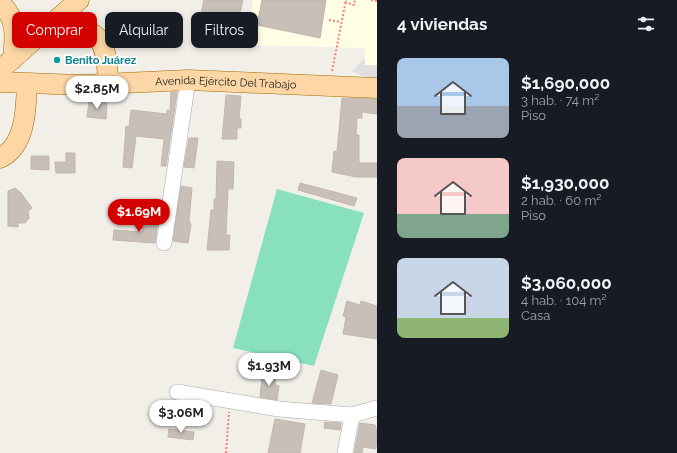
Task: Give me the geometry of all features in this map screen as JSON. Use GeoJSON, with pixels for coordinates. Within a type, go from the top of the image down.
{"type":"FeatureCollection","features":[{"type":"Feature","properties":{"kind":"main road"},"geometry":{"type":"LineString","coordinates":[[66,12],[79,0]]}},
{"type":"Feature","properties":{"kind":"main road"},"geometry":{"type":"LineString","coordinates":[[0,4],[9,12],[14,22],[15,36],[7,64]]}},
{"type":"Feature","properties":{"kind":"main road"},"geometry":{"type":"LineString","coordinates":[[97,36],[101,40],[108,62],[108,84]]}},
{"type":"Feature","properties":{"kind":"main road"},"geometry":{"type":"LineString","coordinates":[[7,64],[26,48]]}},
{"type":"Feature","properties":{"kind":"main road","name":"Avenida Ejército Del Trabajo"},"geometry":{"type":"LineString","coordinates":[[0,82],[27,84],[108,84],[188,80],[377,88]]}},
{"type":"Feature","properties":{"kind":"main road"},"geometry":{"type":"LineString","coordinates":[[0,158],[13,147],[22,132],[27,84]]}},
{"type":"Feature","properties":{"kind":"street"},"geometry":{"type":"LineString","coordinates":[[164,243],[188,80]]}},
{"type":"Feature","properties":{"kind":"street"},"geometry":{"type":"LineString","coordinates":[[177,392],[279,409],[352,415],[377,408]]}},
{"type":"Feature","properties":{"kind":"street"},"geometry":{"type":"LineString","coordinates":[[345,453],[352,415]]}},
{"type":"Feature","properties":{"kind":"path"},"geometry":{"type":"LineString","coordinates":[[332,68],[346,1],[354,5],[355,0]]}},
{"type":"Feature","properties":{"kind":"path"},"geometry":{"type":"LineString","coordinates":[[370,0],[377,1]]}},
{"type":"Feature","properties":{"kind":"path"},"geometry":{"type":"LineString","coordinates":[[329,20],[341,22]]}},
{"type":"Feature","properties":{"kind":"path"},"geometry":{"type":"LineString","coordinates":[[226,453],[230,401]]}},
{"type":"Feature","properties":{"kind":"shaded area"},"geometry":{"type":"Polygon","coordinates":[[[253,0],[377,0],[377,65],[365,65],[365,48],[258,45],[258,12],[251,12],[253,0]]]}},
{"type":"Feature","properties":{"kind":"shaded area"},"geometry":{"type":"Polygon","coordinates":[[[377,46],[377,83],[352,71],[377,46]]]}},
{"type":"Feature","properties":{"kind":"green space"},"geometry":{"type":"Polygon","coordinates":[[[277,189],[364,213],[314,366],[233,348],[277,189]]]}},
{"type":"Feature","properties":{"kind":"building"},"geometry":{"type":"Polygon","coordinates":[[[204,0],[243,0],[240,12],[201,12],[204,0]]]}},
{"type":"Feature","properties":{"kind":"building"},"geometry":{"type":"Polygon","coordinates":[[[262,0],[326,0],[320,38],[258,25],[262,0]]]}},
{"type":"Feature","properties":{"kind":"building"},"geometry":{"type":"Polygon","coordinates":[[[171,92],[177,92],[166,166],[161,166],[164,139],[136,136],[132,168],[123,167],[126,126],[129,127],[131,110],[167,114],[167,110],[170,111],[171,92]]]}},
{"type":"Feature","properties":{"kind":"building"},"geometry":{"type":"Polygon","coordinates":[[[226,95],[241,96],[239,119],[241,119],[241,128],[237,128],[237,139],[222,139],[226,95]]]}},
{"type":"Feature","properties":{"kind":"building"},"geometry":{"type":"Polygon","coordinates":[[[342,98],[377,99],[377,114],[362,112],[362,118],[357,118],[356,135],[359,135],[359,163],[377,163],[377,177],[356,177],[332,172],[334,151],[337,152],[342,98]]]}},
{"type":"Feature","properties":{"kind":"building"},"geometry":{"type":"Polygon","coordinates":[[[89,101],[107,103],[106,119],[87,117],[89,101]]]}},
{"type":"Feature","properties":{"kind":"building"},"geometry":{"type":"Polygon","coordinates":[[[189,138],[198,138],[194,168],[184,167],[189,138]]]}},
{"type":"Feature","properties":{"kind":"building"},"geometry":{"type":"Polygon","coordinates":[[[66,153],[75,153],[75,173],[56,173],[55,162],[66,162],[66,153]]]}},
{"type":"Feature","properties":{"kind":"building"},"geometry":{"type":"Polygon","coordinates":[[[31,156],[49,156],[49,170],[31,169],[31,156]]]}},
{"type":"Feature","properties":{"kind":"building"},"geometry":{"type":"Polygon","coordinates":[[[217,161],[234,162],[233,189],[228,189],[226,235],[230,235],[229,250],[207,250],[211,210],[214,210],[214,199],[216,199],[217,161]]]}},
{"type":"Feature","properties":{"kind":"building"},"geometry":{"type":"Polygon","coordinates":[[[300,183],[357,198],[354,206],[298,190],[300,183]]]}},
{"type":"Feature","properties":{"kind":"building"},"geometry":{"type":"Polygon","coordinates":[[[181,186],[192,188],[189,220],[191,225],[188,243],[173,241],[181,186]]]}},
{"type":"Feature","properties":{"kind":"building"},"geometry":{"type":"Polygon","coordinates":[[[15,188],[21,193],[32,208],[28,211],[29,218],[25,223],[18,223],[18,227],[8,226],[8,191],[15,188]]]}},
{"type":"Feature","properties":{"kind":"building"},"geometry":{"type":"Polygon","coordinates":[[[143,219],[158,219],[155,243],[113,240],[114,230],[142,232],[143,219]]]}},
{"type":"Feature","properties":{"kind":"building"},"geometry":{"type":"Polygon","coordinates":[[[347,301],[360,305],[361,301],[377,306],[377,339],[343,334],[346,317],[343,316],[347,301]]]}},
{"type":"Feature","properties":{"kind":"building"},"geometry":{"type":"Polygon","coordinates":[[[321,370],[338,375],[331,404],[312,403],[321,370]]]}},
{"type":"Feature","properties":{"kind":"building"},"geometry":{"type":"Polygon","coordinates":[[[271,372],[276,377],[275,385],[279,386],[277,400],[260,397],[262,377],[271,372]]]}},
{"type":"Feature","properties":{"kind":"building"},"geometry":{"type":"Polygon","coordinates":[[[275,419],[305,424],[300,453],[268,453],[275,419]]]}},
{"type":"Feature","properties":{"kind":"building"},"geometry":{"type":"Polygon","coordinates":[[[325,422],[341,423],[340,430],[324,428],[325,422]]]}},
{"type":"Feature","properties":{"kind":"building"},"geometry":{"type":"Polygon","coordinates":[[[360,423],[375,425],[377,431],[376,449],[363,447],[362,453],[354,453],[360,423]]]}},
{"type":"Feature","properties":{"kind":"building"},"geometry":{"type":"Polygon","coordinates":[[[169,429],[194,432],[193,440],[168,437],[169,429]]]}},
{"type":"Feature","properties":{"kind":"place","name":"Benito Juárez"},"geometry":{"type":"Point","coordinates":[57,60]}}]}
